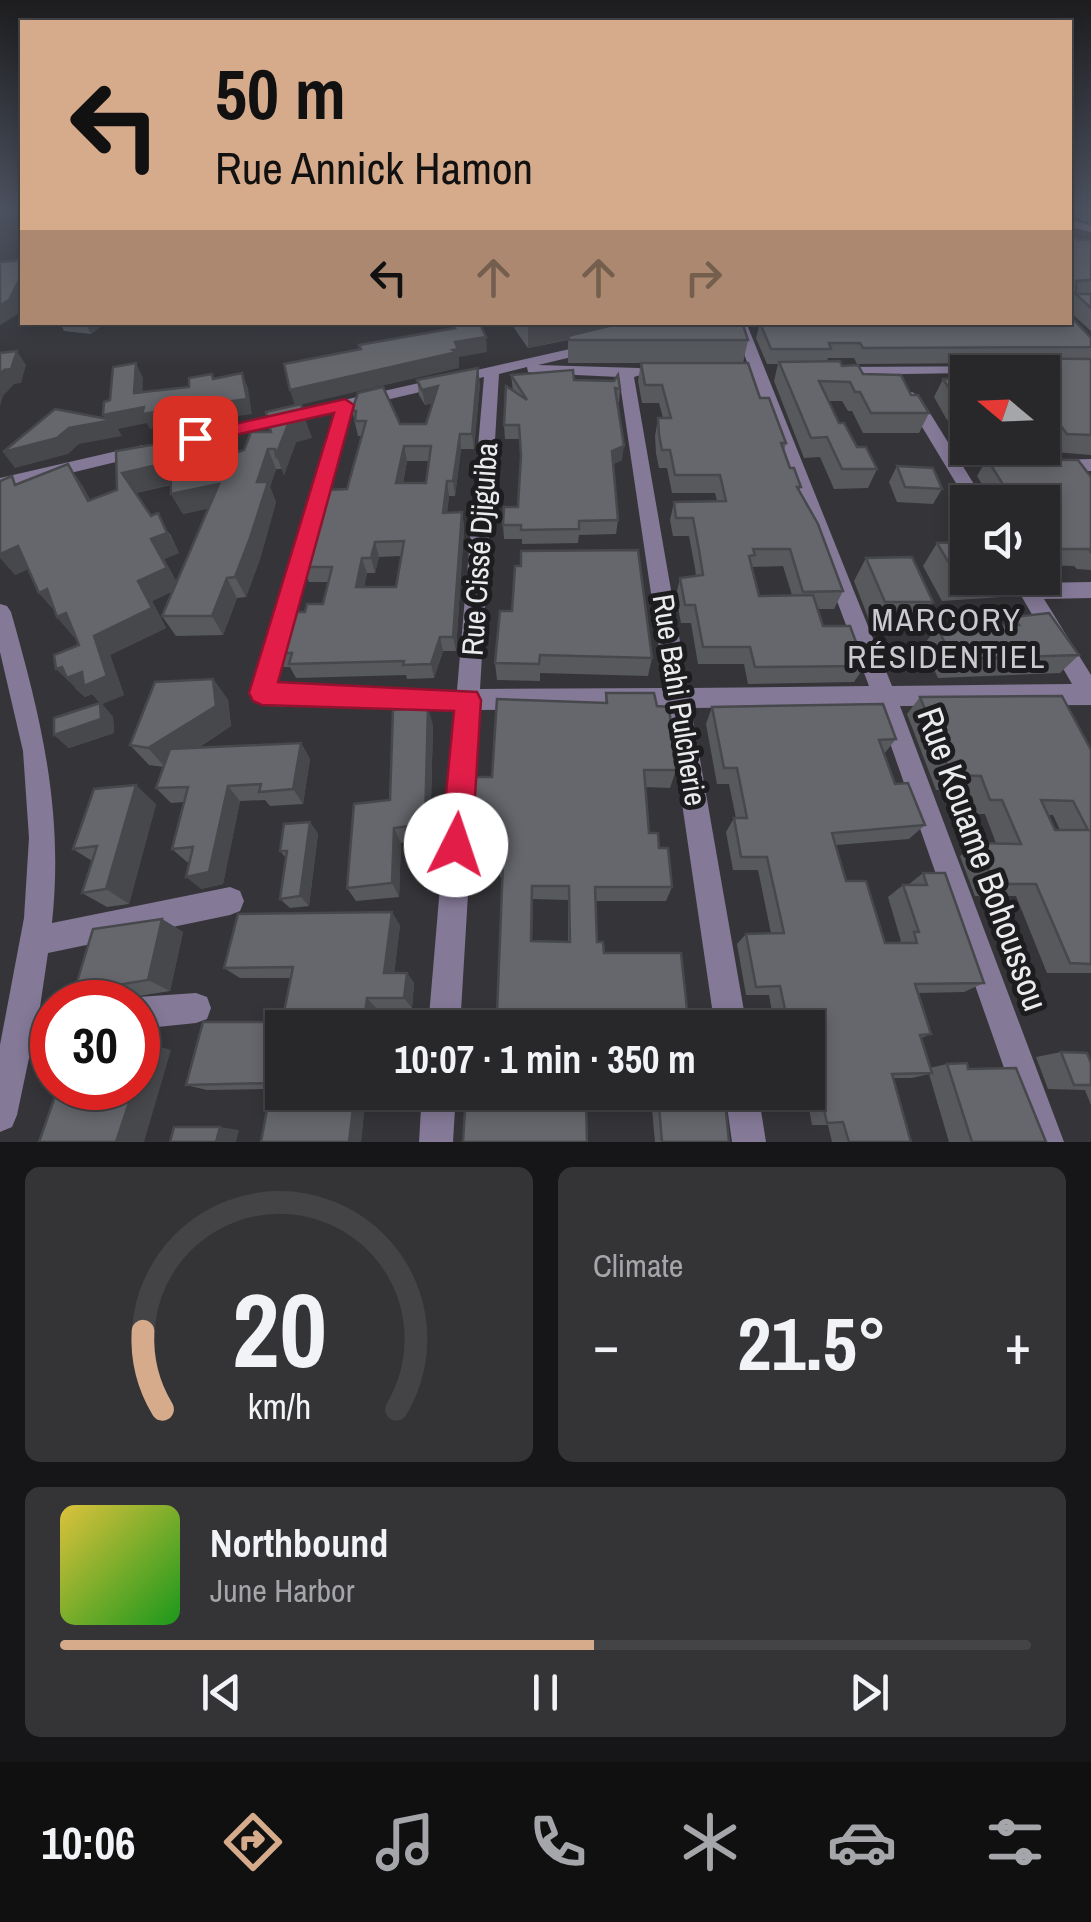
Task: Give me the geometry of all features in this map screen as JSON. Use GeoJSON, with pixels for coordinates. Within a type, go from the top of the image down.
{"type":"FeatureCollection","features":[{"type":"Feature","properties":{"kind":"street","name":"Rue Kouame Bohoussou"},"geometry":{"type":"LineString","coordinates":[[740,325],[884,695],[1047,1142]]}},
{"type":"Feature","properties":{"kind":"street"},"geometry":{"type":"LineString","coordinates":[[0,484],[601,345]]}},
{"type":"Feature","properties":{"kind":"street"},"geometry":{"type":"LineString","coordinates":[[501,369],[664,372]]}},
{"type":"Feature","properties":{"kind":"street","name":"Rue Cissé Djiguiba"},"geometry":{"type":"LineString","coordinates":[[445,1010],[468,700],[501,369]]}},
{"type":"Feature","properties":{"kind":"street"},"geometry":{"type":"LineString","coordinates":[[739,371],[778,370]]}},
{"type":"Feature","properties":{"kind":"street"},"geometry":{"type":"LineString","coordinates":[[818,370],[950,371]]}},
{"type":"Feature","properties":{"kind":"street"},"geometry":{"type":"LineString","coordinates":[[896,371],[966,485]]}},
{"type":"Feature","properties":{"kind":"street","name":"Rue Bahi Pulcherie"},"geometry":{"type":"LineString","coordinates":[[626,373],[728,1010]]}},
{"type":"Feature","properties":{"kind":"street"},"geometry":{"type":"LineString","coordinates":[[345,405],[262,693],[468,700],[1091,695]]}},
{"type":"Feature","properties":{"kind":"street"},"geometry":{"type":"LineString","coordinates":[[1032,466],[1091,465]]}},
{"type":"Feature","properties":{"kind":"street"},"geometry":{"type":"LineString","coordinates":[[954,466],[974,466]]}},
{"type":"Feature","properties":{"kind":"street"},"geometry":{"type":"LineString","coordinates":[[1060,587],[1091,590]]}},
{"type":"Feature","properties":{"kind":"street"},"geometry":{"type":"LineString","coordinates":[[1032,595],[1091,695]]}},
{"type":"Feature","properties":{"kind":"street"},"geometry":{"type":"LineString","coordinates":[[0,612],[30,724],[41,799],[36,980]]}},
{"type":"Feature","properties":{"kind":"street"},"geometry":{"type":"LineString","coordinates":[[36,941],[230,901]]}},
{"type":"Feature","properties":{"kind":"street"},"geometry":{"type":"LineString","coordinates":[[160,1011],[196,1008]]}},
{"type":"Feature","properties":{"kind":"street"},"geometry":{"type":"LineString","coordinates":[[0,1115],[30,1040]]}},
{"type":"Feature","properties":{"kind":"street"},"geometry":{"type":"LineString","coordinates":[[436,1142],[439,1110]]}},
{"type":"Feature","properties":{"kind":"street"},"geometry":{"type":"LineString","coordinates":[[744,1110],[748,1142]]}},
{"type":"Feature","properties":{"kind":"building"},"geometry":{"type":"Polygon","coordinates":[[[20,261],[20,278],[9,300],[0,305],[0,262],[20,261]]]}},
{"type":"Feature","properties":{"kind":"building"},"geometry":{"type":"Polygon","coordinates":[[[1072,261],[1091,261],[1091,280],[1076,281],[1076,294],[1091,294],[1091,308],[1072,291],[1072,261]]]}},
{"type":"Feature","properties":{"kind":"building"},"geometry":{"type":"Polygon","coordinates":[[[1072,318],[1091,338],[1091,347],[863,348],[860,343],[829,343],[831,349],[771,349],[761,325],[1072,325],[1072,318]]]}},
{"type":"Feature","properties":{"kind":"building"},"geometry":{"type":"Polygon","coordinates":[[[454,325],[480,325],[486,337],[455,342],[458,349],[453,350],[457,352],[290,390],[284,364],[361,349],[359,345],[455,328],[454,325]]]}},
{"type":"Feature","properties":{"kind":"building"},"geometry":{"type":"Polygon","coordinates":[[[613,325],[743,325],[748,340],[569,340],[568,336],[613,325]]]}},
{"type":"Feature","properties":{"kind":"building"},"geometry":{"type":"Polygon","coordinates":[[[17,351],[11,369],[0,374],[0,353],[17,351]]]}},
{"type":"Feature","properties":{"kind":"building"},"geometry":{"type":"Polygon","coordinates":[[[1060,359],[1091,359],[1091,435],[1067,434],[1060,425],[1060,359]]]}},
{"type":"Feature","properties":{"kind":"building"},"geometry":{"type":"Polygon","coordinates":[[[840,361],[842,366],[858,365],[863,374],[901,375],[911,395],[918,395],[929,413],[871,413],[850,382],[819,381],[839,423],[844,423],[857,447],[866,447],[877,469],[842,469],[827,437],[811,438],[779,362],[840,361]]]}},
{"type":"Feature","properties":{"kind":"building"},"geometry":{"type":"Polygon","coordinates":[[[136,363],[134,393],[189,387],[189,378],[212,374],[213,379],[242,373],[247,399],[142,414],[144,407],[103,415],[104,402],[110,400],[113,367],[136,363]]]}},
{"type":"Feature","properties":{"kind":"building"},"geometry":{"type":"Polygon","coordinates":[[[641,363],[748,363],[760,398],[769,398],[786,443],[781,443],[801,487],[797,487],[818,524],[843,591],[803,592],[790,549],[753,549],[755,555],[749,556],[759,596],[813,595],[823,626],[850,626],[865,666],[755,667],[750,647],[703,647],[695,605],[685,605],[680,578],[703,575],[693,518],[676,518],[674,502],[726,501],[720,475],[675,475],[670,450],[662,450],[659,435],[658,418],[671,418],[662,385],[645,385],[641,363]]]}},
{"type":"Feature","properties":{"kind":"building"},"geometry":{"type":"Polygon","coordinates":[[[478,368],[472,434],[460,434],[453,481],[447,481],[443,513],[462,512],[453,637],[440,637],[431,664],[289,664],[292,653],[275,653],[279,639],[287,639],[295,612],[305,612],[307,604],[323,604],[332,567],[303,567],[329,490],[347,489],[366,421],[355,421],[356,411],[352,410],[358,393],[383,387],[400,424],[426,424],[438,386],[422,390],[417,380],[478,368]],[[404,446],[396,483],[426,483],[431,446],[404,446]],[[404,541],[375,542],[371,558],[362,558],[356,587],[396,587],[404,541]]]}},
{"type":"Feature","properties":{"kind":"building"},"geometry":{"type":"Polygon","coordinates":[[[573,370],[574,380],[614,381],[618,375],[620,389],[615,388],[624,446],[612,451],[618,520],[579,521],[579,529],[521,530],[521,525],[503,525],[504,507],[518,507],[521,455],[519,425],[504,425],[506,386],[527,400],[511,375],[573,370]]]}},
{"type":"Feature","properties":{"kind":"building"},"geometry":{"type":"Polygon","coordinates":[[[301,404],[305,418],[289,422],[276,455],[275,449],[268,449],[257,482],[268,482],[250,538],[235,577],[227,578],[212,616],[162,616],[219,484],[171,494],[170,462],[122,473],[151,516],[158,513],[167,533],[151,539],[167,568],[138,581],[152,608],[94,636],[107,676],[84,686],[82,672],[67,678],[62,667],[56,669],[54,655],[79,645],[66,613],[57,617],[47,589],[39,593],[18,546],[0,554],[0,481],[12,476],[15,485],[68,464],[88,501],[117,490],[116,451],[203,436],[207,462],[244,450],[251,432],[271,432],[266,412],[301,404]]]}},
{"type":"Feature","properties":{"kind":"building"},"geometry":{"type":"Polygon","coordinates":[[[55,409],[113,420],[69,428],[57,438],[3,452],[55,409]]]}},
{"type":"Feature","properties":{"kind":"building"},"geometry":{"type":"Polygon","coordinates":[[[1060,460],[1078,460],[1091,477],[1091,553],[1089,549],[1060,549],[1060,485],[1003,485],[991,465],[1060,465],[1060,460]]]}},
{"type":"Feature","properties":{"kind":"building"},"geometry":{"type":"Polygon","coordinates":[[[897,466],[933,468],[942,489],[905,487],[897,466]]]}},
{"type":"Feature","properties":{"kind":"building"},"geometry":{"type":"Polygon","coordinates":[[[937,543],[950,543],[950,565],[937,543]]]}},
{"type":"Feature","properties":{"kind":"building"},"geometry":{"type":"Polygon","coordinates":[[[638,550],[652,658],[540,655],[539,664],[495,663],[500,611],[512,611],[515,566],[521,566],[521,551],[638,550]]]}},
{"type":"Feature","properties":{"kind":"building"},"geometry":{"type":"Polygon","coordinates":[[[912,557],[933,602],[885,602],[866,558],[912,557]]]}},
{"type":"Feature","properties":{"kind":"building"},"geometry":{"type":"Polygon","coordinates":[[[1049,613],[1079,655],[953,659],[937,627],[1019,625],[1013,617],[1049,613]]]}},
{"type":"Feature","properties":{"kind":"building"},"geometry":{"type":"Polygon","coordinates":[[[213,679],[216,706],[148,748],[130,745],[155,682],[213,679]]]}},
{"type":"Feature","properties":{"kind":"building"},"geometry":{"type":"Polygon","coordinates":[[[606,693],[654,693],[657,706],[669,707],[676,770],[644,770],[649,833],[658,833],[659,848],[668,848],[672,887],[595,887],[597,942],[603,942],[604,953],[681,953],[687,1010],[497,1010],[503,863],[498,863],[498,845],[487,845],[488,822],[472,822],[475,777],[492,777],[497,699],[607,703],[606,693]],[[532,886],[531,941],[570,942],[569,886],[532,886]]]}},
{"type":"Feature","properties":{"kind":"building"},"geometry":{"type":"Polygon","coordinates":[[[1062,696],[1091,750],[1091,964],[1070,963],[1036,884],[994,884],[978,843],[1021,844],[1002,800],[990,800],[981,776],[951,775],[920,697],[1062,696]],[[1041,800],[1055,830],[1088,830],[1073,801],[1041,800]]]}},
{"type":"Feature","properties":{"kind":"building"},"geometry":{"type":"Polygon","coordinates":[[[100,703],[101,719],[54,735],[54,718],[100,703]]]}},
{"type":"Feature","properties":{"kind":"building"},"geometry":{"type":"Polygon","coordinates":[[[883,704],[896,739],[879,740],[895,784],[908,783],[925,825],[832,833],[846,881],[866,881],[885,943],[917,943],[914,932],[919,932],[903,885],[927,885],[923,873],[945,873],[984,983],[915,984],[931,1034],[920,1035],[932,1073],[892,1074],[911,1142],[849,1142],[843,1122],[827,1123],[825,1010],[785,1010],[780,986],[756,987],[746,934],[784,933],[767,857],[741,857],[734,818],[747,818],[737,768],[724,768],[712,707],[883,704]]]}},
{"type":"Feature","properties":{"kind":"building"},"geometry":{"type":"Polygon","coordinates":[[[428,707],[425,824],[394,828],[392,883],[347,888],[354,804],[390,800],[393,710],[428,707]]]}},
{"type":"Feature","properties":{"kind":"building"},"geometry":{"type":"Polygon","coordinates":[[[301,743],[293,789],[259,792],[261,784],[228,786],[209,872],[186,877],[193,847],[172,849],[188,787],[156,788],[170,749],[301,743]]]}},
{"type":"Feature","properties":{"kind":"building"},"geometry":{"type":"Polygon","coordinates":[[[136,785],[106,889],[82,893],[97,846],[73,849],[94,789],[136,785]]]}},
{"type":"Feature","properties":{"kind":"building"},"geometry":{"type":"Polygon","coordinates":[[[310,822],[300,896],[280,899],[287,851],[280,851],[284,824],[310,822]]]}},
{"type":"Feature","properties":{"kind":"building"},"geometry":{"type":"Polygon","coordinates":[[[392,912],[384,973],[407,973],[404,998],[367,998],[365,1010],[284,1010],[293,967],[224,968],[238,914],[392,912]]]}},
{"type":"Feature","properties":{"kind":"building"},"geometry":{"type":"Polygon","coordinates":[[[162,919],[148,980],[78,980],[93,929],[162,919]]]}},
{"type":"Feature","properties":{"kind":"building"},"geometry":{"type":"Polygon","coordinates":[[[203,1022],[265,1022],[265,1083],[186,1085],[203,1022]]]}},
{"type":"Feature","properties":{"kind":"building"},"geometry":{"type":"Polygon","coordinates":[[[1061,1052],[1087,1053],[1091,1085],[1074,1085],[1061,1052]]]}},
{"type":"Feature","properties":{"kind":"building"},"geometry":{"type":"Polygon","coordinates":[[[967,1063],[968,1069],[1016,1068],[1046,1142],[972,1142],[947,1064],[967,1063]]]}},
{"type":"Feature","properties":{"kind":"building"},"geometry":{"type":"Polygon","coordinates":[[[50,1110],[127,1110],[116,1142],[39,1142],[50,1110]]]}},
{"type":"Feature","properties":{"kind":"building"},"geometry":{"type":"Polygon","coordinates":[[[267,1110],[353,1110],[349,1142],[261,1142],[267,1110]]]}},
{"type":"Feature","properties":{"kind":"building"},"geometry":{"type":"Polygon","coordinates":[[[465,1110],[586,1110],[587,1142],[463,1142],[465,1110]]]}},
{"type":"Feature","properties":{"kind":"building"},"geometry":{"type":"Polygon","coordinates":[[[659,1110],[726,1110],[729,1142],[662,1142],[659,1110]]]}},
{"type":"Feature","properties":{"kind":"building"},"geometry":{"type":"Polygon","coordinates":[[[174,1127],[220,1127],[216,1142],[170,1142],[174,1127]]]}},
{"type":"Feature","properties":{"kind":"district","name":"MARCORY RÉSIDENTIEL"},"geometry":{"type":"Point","coordinates":[947,638]}},
{"type":"Feature","properties":{"kind":"route"},"geometry":{"type":"LineString","coordinates":[[195,438],[345,405],[262,693],[468,700],[456,845]]}}]}
